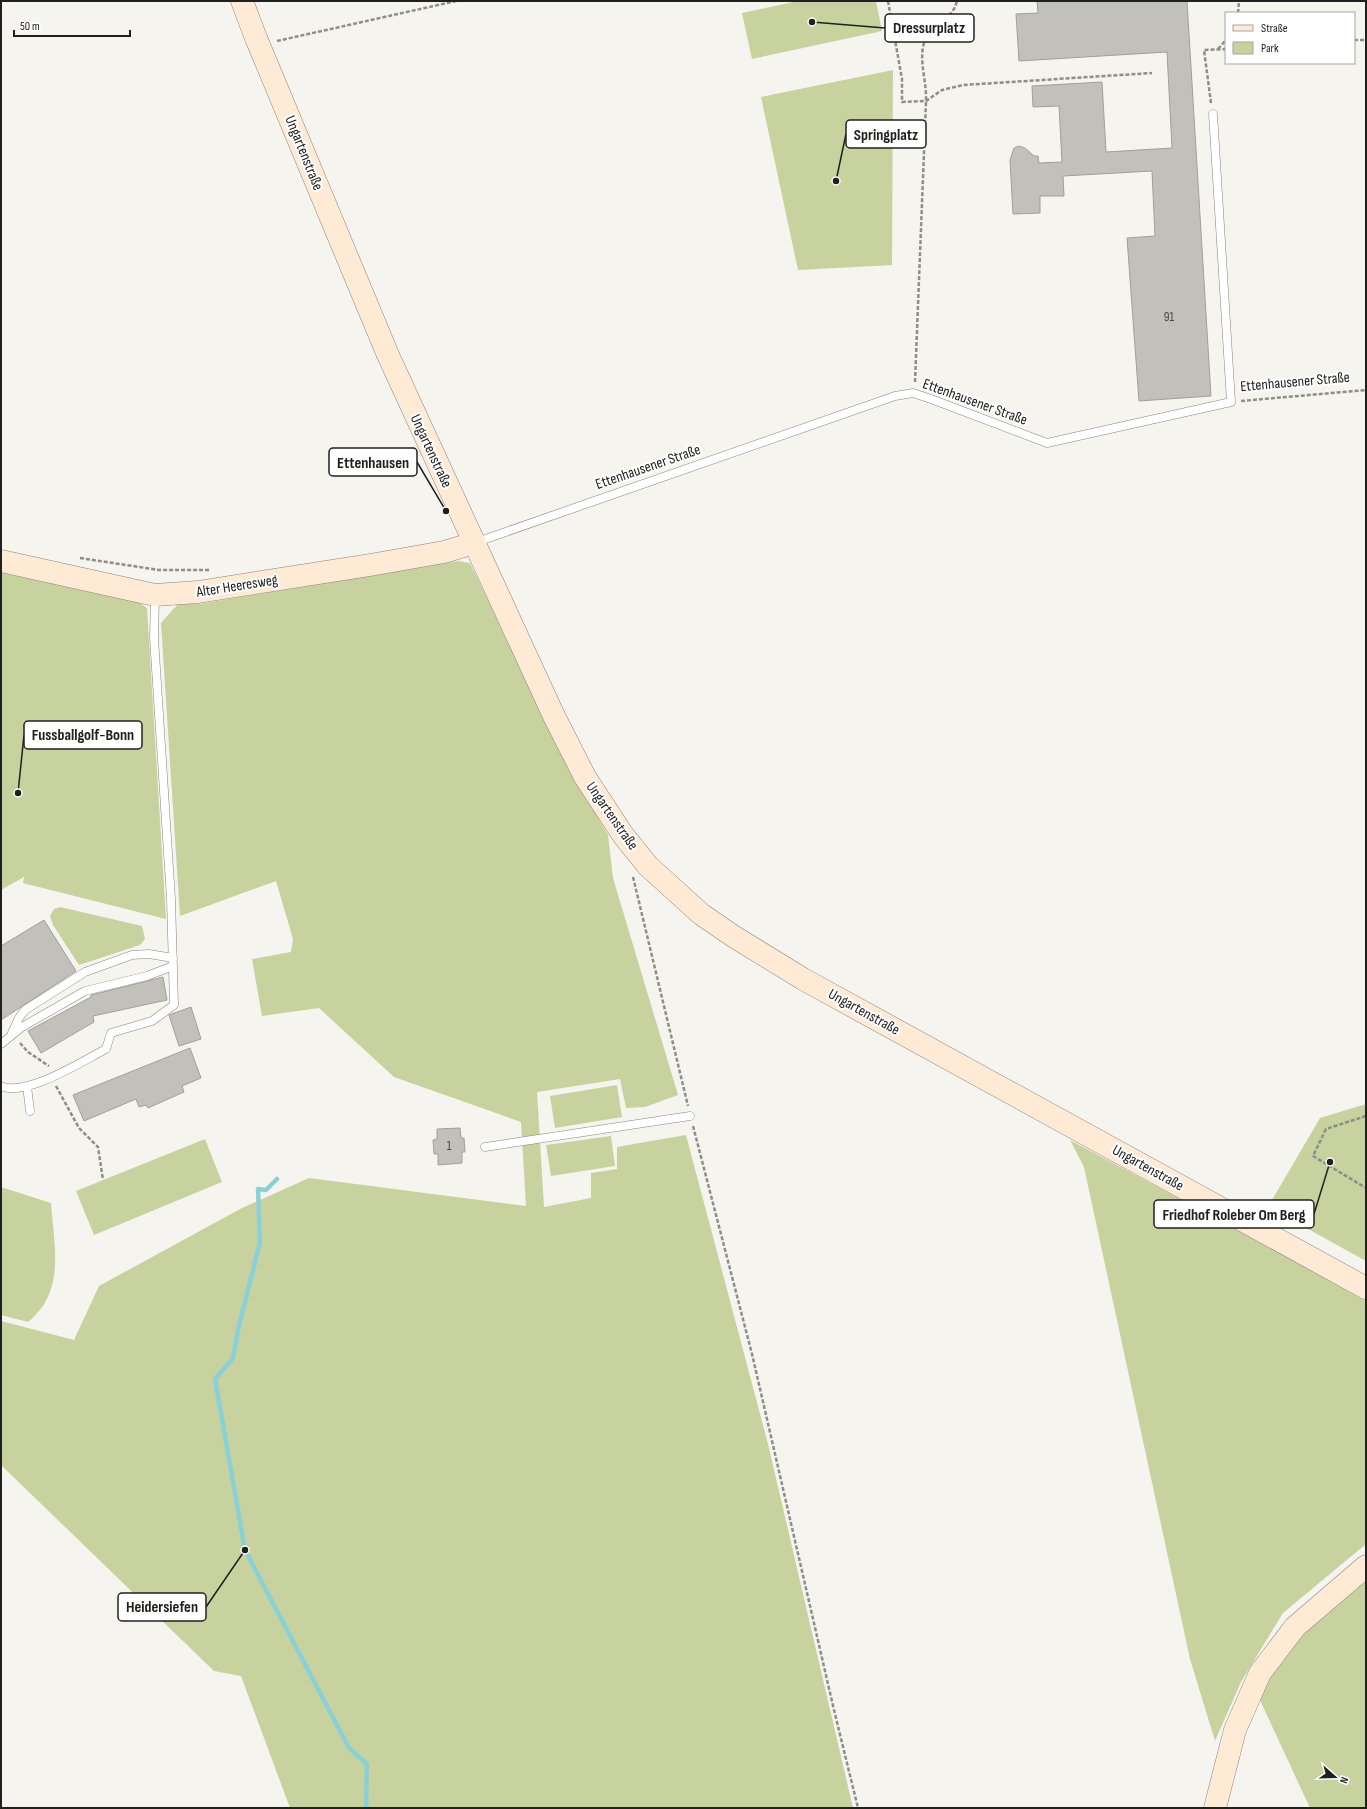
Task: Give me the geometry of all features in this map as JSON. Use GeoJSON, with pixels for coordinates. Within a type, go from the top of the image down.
{"type":"FeatureCollection","features":[{"type":"Feature","properties":{"kind":"street","name":"Ungartenstraße"},"geometry":{"type":"LineString","coordinates":[[242,1],[388,355],[554,716],[585,777],[623,836],[648,866],[701,914],[733,936],[803,979],[1366,1288]]}},
{"type":"Feature","properties":{"kind":"street","name":"Alter Heeresweg"},"geometry":{"type":"LineString","coordinates":[[1,561],[155,595],[198,592],[362,566],[444,552],[474,544]]}},
{"type":"Feature","properties":{"kind":"street"},"geometry":{"type":"LineString","coordinates":[[1215,1808],[1236,1730],[1260,1673],[1295,1627],[1366,1566]]}},
{"type":"Feature","properties":{"kind":"lane"},"geometry":{"type":"LineString","coordinates":[[1213,114],[1231,402]]}},
{"type":"Feature","properties":{"kind":"lane","name":"Ettenhausener Straße"},"geometry":{"type":"LineString","coordinates":[[474,544],[895,396],[913,393],[1047,443],[1231,402]]}},
{"type":"Feature","properties":{"kind":"lane"},"geometry":{"type":"LineString","coordinates":[[1,1086],[27,1086],[52,1078],[106,1049],[111,1033],[152,1020],[174,1005],[171,899],[154,638],[155,595]]}},
{"type":"Feature","properties":{"kind":"lane"},"geometry":{"type":"LineString","coordinates":[[12,1034],[19,1018],[25,1010],[84,972],[132,955],[149,954],[173,962]]}},
{"type":"Feature","properties":{"kind":"lane"},"geometry":{"type":"LineString","coordinates":[[1,1044],[12,1034],[85,991],[146,976],[173,962]]}},
{"type":"Feature","properties":{"kind":"lane"},"geometry":{"type":"LineString","coordinates":[[27,1086],[30,1111]]}},
{"type":"Feature","properties":{"kind":"lane"},"geometry":{"type":"LineString","coordinates":[[485,1147],[690,1116]]}},
{"type":"Feature","properties":{"kind":"path"},"geometry":{"type":"LineString","coordinates":[[260,46],[293,37],[456,1]]}},
{"type":"Feature","properties":{"kind":"path"},"geometry":{"type":"LineString","coordinates":[[888,1],[902,79],[902,102],[926,101],[942,90],[963,85],[1152,73]]}},
{"type":"Feature","properties":{"kind":"path"},"geometry":{"type":"LineString","coordinates":[[913,393],[916,373],[926,101],[926,85],[921,61],[924,41],[934,26],[953,12],[957,1]]}},
{"type":"Feature","properties":{"kind":"path"},"geometry":{"type":"LineString","coordinates":[[1238,12],[1239,1]]}},
{"type":"Feature","properties":{"kind":"path"},"geometry":{"type":"LineString","coordinates":[[1355,40],[1366,40]]}},
{"type":"Feature","properties":{"kind":"path"},"geometry":{"type":"LineString","coordinates":[[1218,49],[1225,41]]}},
{"type":"Feature","properties":{"kind":"path"},"geometry":{"type":"LineString","coordinates":[[1213,114],[1204,50],[1225,49]]}},
{"type":"Feature","properties":{"kind":"path","name":"Ettenhausener Straße"},"geometry":{"type":"LineString","coordinates":[[1231,402],[1366,390]]}},
{"type":"Feature","properties":{"kind":"path"},"geometry":{"type":"LineString","coordinates":[[75,557],[159,570],[211,570]]}},
{"type":"Feature","properties":{"kind":"path"},"geometry":{"type":"LineString","coordinates":[[632,873],[690,1116],[752,1354],[858,1808]]}},
{"type":"Feature","properties":{"kind":"path"},"geometry":{"type":"LineString","coordinates":[[12,1034],[28,1052],[42,1063],[62,1072]]}},
{"type":"Feature","properties":{"kind":"path"},"geometry":{"type":"LineString","coordinates":[[52,1078],[79,1128],[98,1147],[103,1180]]}},
{"type":"Feature","properties":{"kind":"path"},"geometry":{"type":"LineString","coordinates":[[1366,1116],[1326,1129],[1313,1156],[1366,1188]]}},
{"type":"Feature","properties":{"kind":"green space"},"geometry":{"type":"Polygon","coordinates":[[[798,1],[876,1],[882,31],[752,59],[742,13],[798,1]]]}},
{"type":"Feature","properties":{"kind":"green space"},"geometry":{"type":"Polygon","coordinates":[[[893,70],[892,265],[798,270],[761,97],[893,70]]]}},
{"type":"Feature","properties":{"kind":"green space"},"geometry":{"type":"Polygon","coordinates":[[[458,561],[470,563],[579,785],[608,835],[613,878],[678,1095],[645,1107],[626,1108],[620,1079],[537,1092],[544,1207],[591,1198],[591,1173],[617,1169],[617,1147],[686,1135],[768,1444],[853,1808],[290,1808],[241,1676],[214,1671],[1,1465],[1,1321],[74,1340],[99,1286],[242,1208],[309,1178],[526,1206],[521,1122],[394,1077],[319,1008],[262,1016],[252,959],[291,952],[293,939],[276,881],[180,916],[161,623],[179,603],[198,604],[458,561]]]}},
{"type":"Feature","properties":{"kind":"green space"},"geometry":{"type":"Polygon","coordinates":[[[1,564],[130,596],[147,608],[166,919],[23,883],[24,877],[1,890],[1,564]]]}},
{"type":"Feature","properties":{"kind":"green space"},"geometry":{"type":"Polygon","coordinates":[[[60,907],[142,926],[145,939],[140,945],[79,965],[53,925],[50,916],[54,909],[60,907]]]}},
{"type":"Feature","properties":{"kind":"green space"},"geometry":{"type":"Polygon","coordinates":[[[617,1085],[622,1117],[555,1128],[550,1096],[617,1085]]]}},
{"type":"Feature","properties":{"kind":"green space"},"geometry":{"type":"Polygon","coordinates":[[[1366,1104],[1366,1261],[1268,1207],[1320,1118],[1366,1104]]]}},
{"type":"Feature","properties":{"kind":"green space"},"geometry":{"type":"Polygon","coordinates":[[[611,1136],[615,1166],[551,1176],[546,1145],[611,1136]]]}},
{"type":"Feature","properties":{"kind":"green space"},"geometry":{"type":"Polygon","coordinates":[[[205,1139],[222,1182],[94,1235],[76,1191],[205,1139]]]}},
{"type":"Feature","properties":{"kind":"green space"},"geometry":{"type":"Polygon","coordinates":[[[1070,1140],[1366,1299],[1366,1544],[1283,1613],[1241,1682],[1215,1741],[1190,1659],[1084,1167],[1070,1140]]]}},
{"type":"Feature","properties":{"kind":"green space"},"geometry":{"type":"Polygon","coordinates":[[[1,1187],[51,1203],[55,1252],[53,1282],[48,1297],[40,1310],[28,1322],[1,1315],[1,1187]]]}},
{"type":"Feature","properties":{"kind":"green space"},"geometry":{"type":"Polygon","coordinates":[[[1366,1578],[1366,1808],[1310,1808],[1259,1698],[1284,1652],[1309,1625],[1366,1578]]]}},
{"type":"Feature","properties":{"kind":"building"},"geometry":{"type":"Polygon","coordinates":[[[1037,1],[1187,1],[1211,396],[1139,401],[1127,238],[1155,236],[1152,171],[1063,176],[1064,196],[1040,196],[1040,213],[1013,214],[1010,160],[1014,148],[1019,146],[1025,148],[1034,156],[1038,156],[1039,163],[1062,162],[1059,106],[1033,107],[1032,86],[1102,82],[1106,152],[1172,148],[1167,52],[1019,61],[1016,14],[1038,13],[1037,1]]]}},
{"type":"Feature","properties":{"kind":"building"},"geometry":{"type":"Polygon","coordinates":[[[44,920],[76,971],[1,1020],[1,946],[44,920]]]}},
{"type":"Feature","properties":{"kind":"building"},"geometry":{"type":"Polygon","coordinates":[[[163,977],[167,1000],[93,1016],[94,1022],[41,1053],[28,1031],[91,997],[91,995],[163,977]]]}},
{"type":"Feature","properties":{"kind":"building"},"geometry":{"type":"Polygon","coordinates":[[[191,1007],[201,1039],[179,1046],[169,1015],[191,1007]]]}},
{"type":"Feature","properties":{"kind":"building"},"geometry":{"type":"Polygon","coordinates":[[[190,1048],[201,1078],[182,1086],[184,1092],[148,1108],[146,1105],[139,1107],[136,1099],[84,1121],[73,1095],[190,1048]]]}},
{"type":"Feature","properties":{"kind":"building"},"geometry":{"type":"Polygon","coordinates":[[[460,1128],[461,1138],[464,1138],[465,1152],[462,1152],[462,1163],[438,1165],[438,1154],[434,1154],[433,1140],[437,1139],[437,1129],[460,1128]]]}},
{"type":"Feature","properties":{"kind":"waterway"},"geometry":{"type":"LineString","coordinates":[[277,1179],[266,1190],[258,1189],[260,1242],[238,1330],[233,1358],[215,1379],[245,1550],[349,1748],[367,1764],[366,1808]]}},
{"type":"Feature","properties":{"kind":"place","name":"Dressurplatz"},"geometry":{"type":"Point","coordinates":[812,22]}},
{"type":"Feature","properties":{"kind":"place","name":"Springplatz"},"geometry":{"type":"Point","coordinates":[836,181]}},
{"type":"Feature","properties":{"kind":"place","name":"Ettenhausen"},"geometry":{"type":"Point","coordinates":[446,511]}},
{"type":"Feature","properties":{"kind":"place","name":"Fussballgolf-Bonn"},"geometry":{"type":"Point","coordinates":[18,793]}},
{"type":"Feature","properties":{"kind":"place","name":"Friedhof Roleber Om Berg"},"geometry":{"type":"Point","coordinates":[1330,1162]}},
{"type":"Feature","properties":{"kind":"place","name":"Heidersiefen"},"geometry":{"type":"Point","coordinates":[245,1550]}}]}
